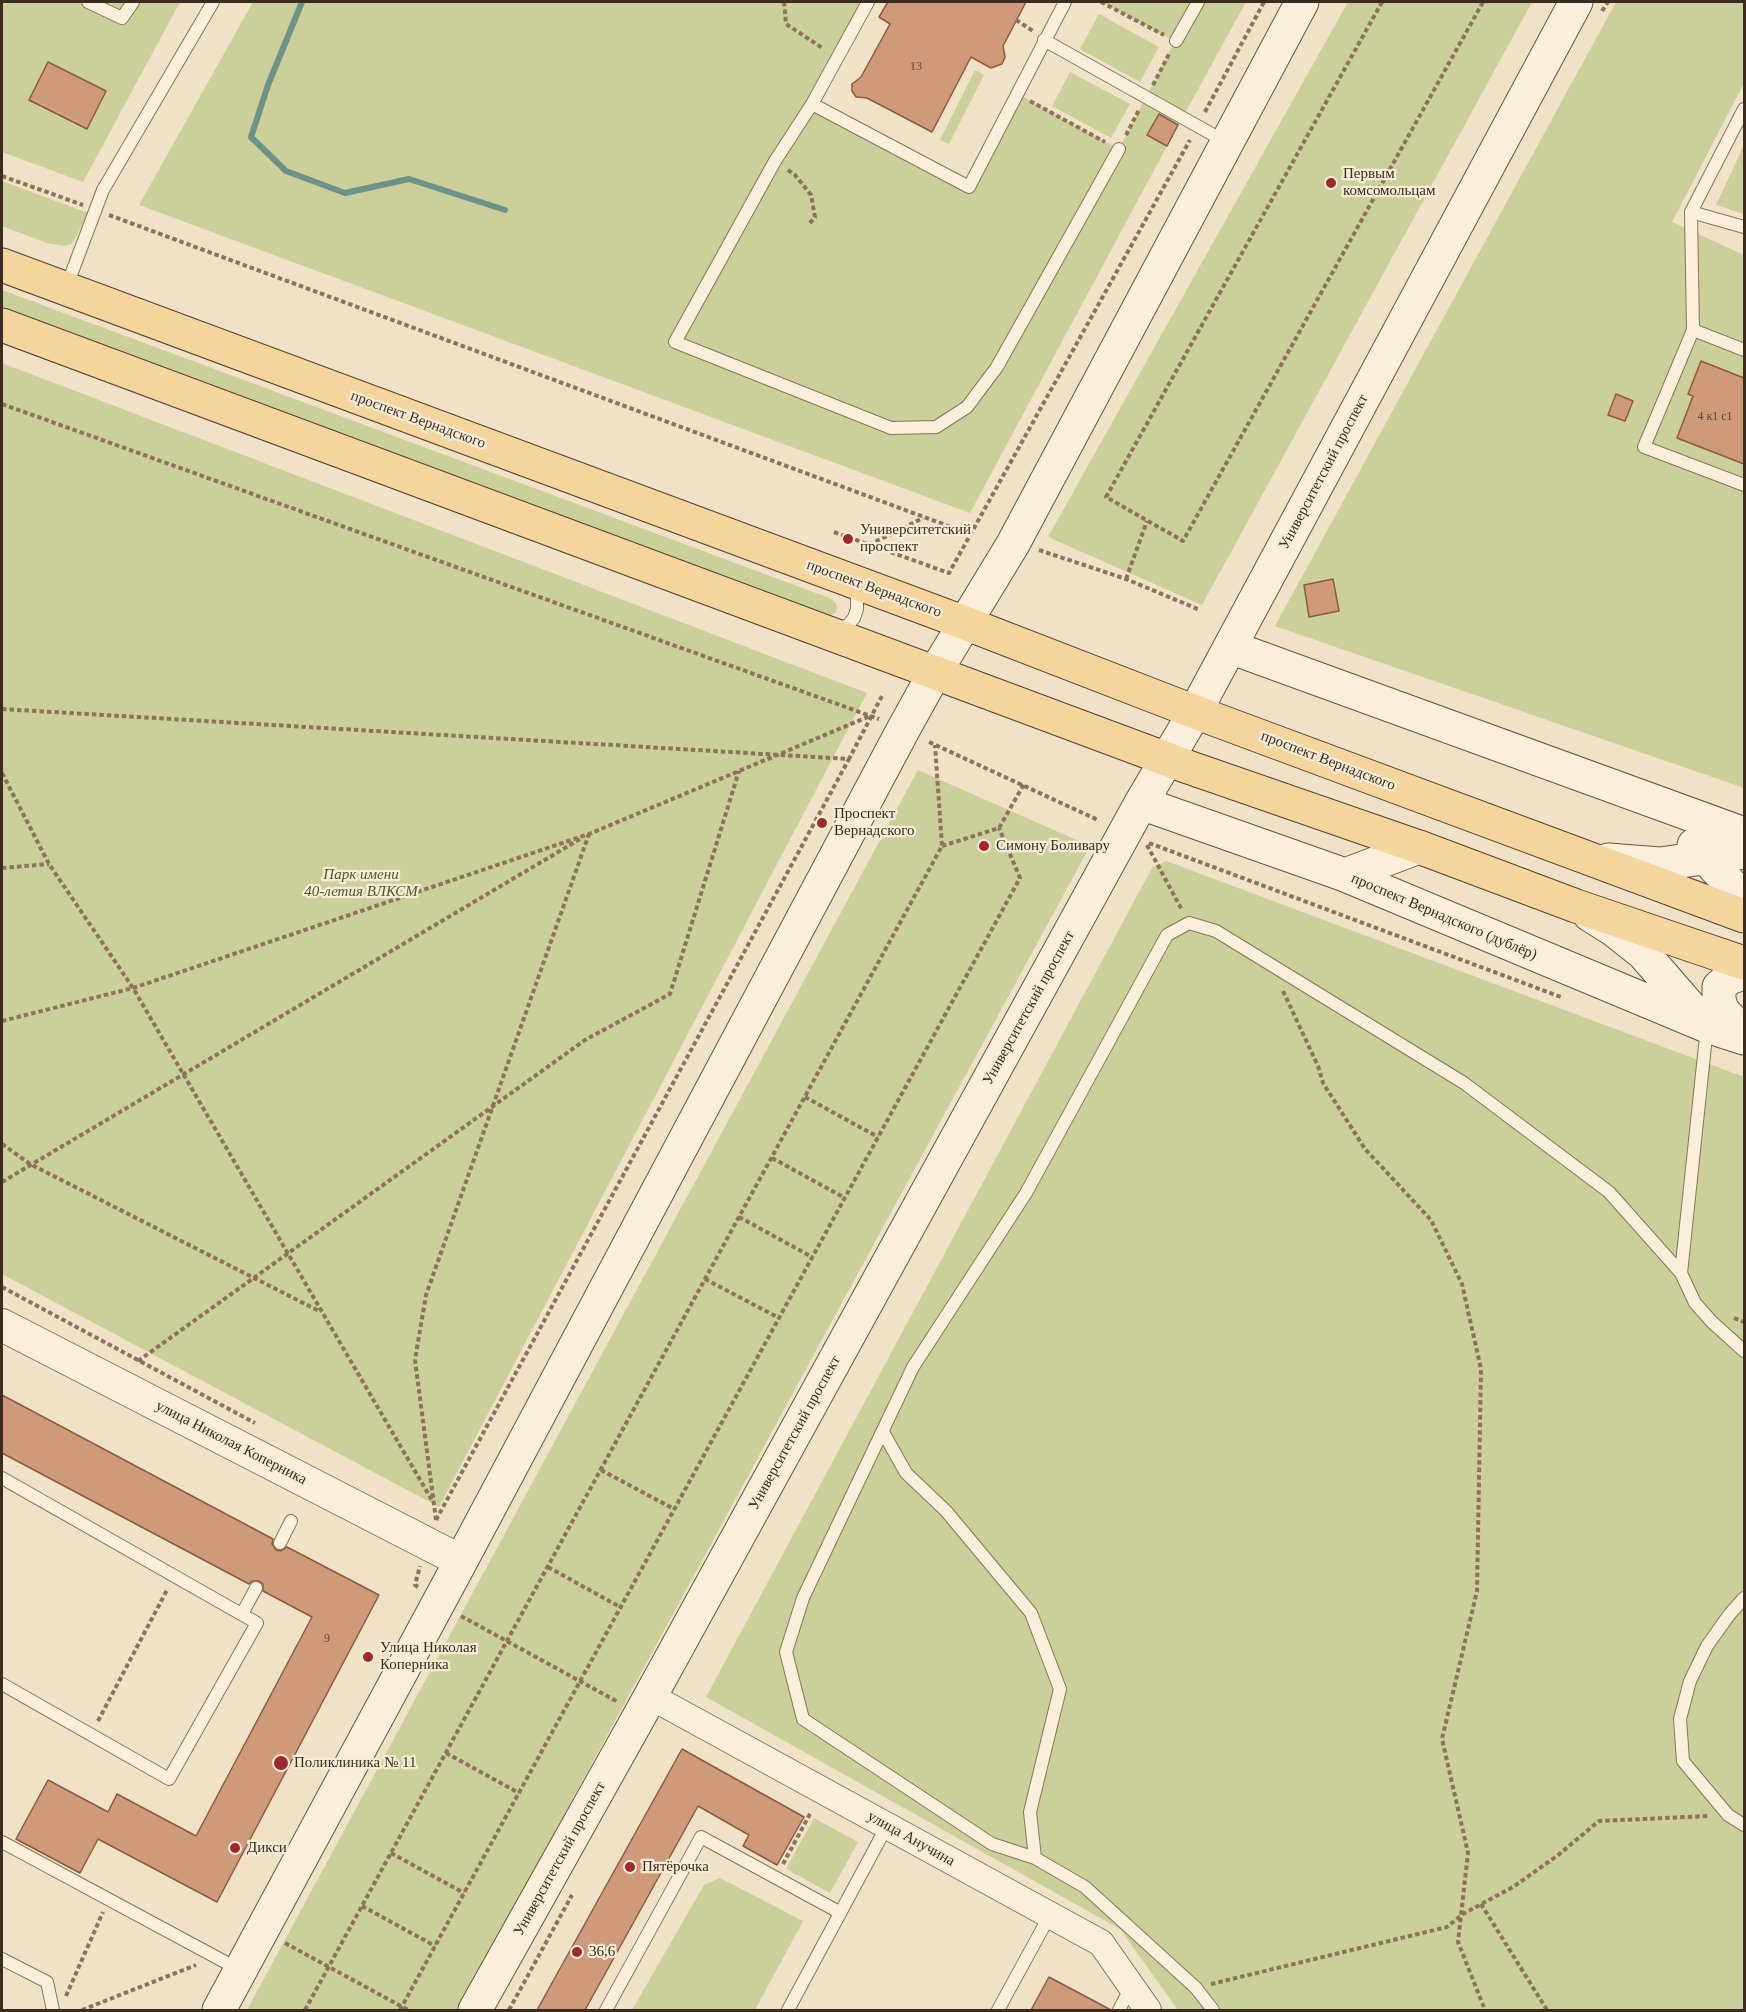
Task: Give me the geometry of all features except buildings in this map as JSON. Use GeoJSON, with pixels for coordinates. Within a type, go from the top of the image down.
{"type":"FeatureCollection","features":[{"type":"Feature","properties":{"kind":"main road"},"geometry":{"type":"LineString","coordinates":[[219,2010],[229,1964],[263,1931],[934,674],[1013,544],[1302,2]]}},
{"type":"Feature","properties":{"kind":"main road","name":"Университетский проспект"},"geometry":{"type":"LineString","coordinates":[[475,2010],[1141,803],[1195,712],[1576,2]]}},
{"type":"Feature","properties":{"kind":"main road","name":"проспект Вернадского"},"geometry":{"type":"LineString","coordinates":[[2,265],[1744,916]]}},
{"type":"Feature","properties":{"kind":"main road"},"geometry":{"type":"LineString","coordinates":[[2,325],[1166,759],[1576,906],[1744,963]]}},
{"type":"Feature","properties":{"kind":"main road"},"geometry":{"type":"LineString","coordinates":[[1230,647],[1744,834]]}},
{"type":"Feature","properties":{"kind":"main road"},"geometry":{"type":"LineString","coordinates":[[1648,800],[1708,859],[1744,899]]}},
{"type":"Feature","properties":{"kind":"main road","name":"проспект Вернадского (дублёр)"},"geometry":{"type":"LineString","coordinates":[[1141,803],[1345,875],[1707,1026],[1744,1038]]}},
{"type":"Feature","properties":{"kind":"main road"},"geometry":{"type":"LineString","coordinates":[[1345,875],[1419,848]]}},
{"type":"Feature","properties":{"kind":"main road"},"geometry":{"type":"LineString","coordinates":[[1585,858],[1660,864],[1708,859],[1744,852]]}},
{"type":"Feature","properties":{"kind":"main road"},"geometry":{"type":"LineString","coordinates":[[1576,906],[1614,930],[1643,954],[1707,1026]]}},
{"type":"Feature","properties":{"kind":"main road"},"geometry":{"type":"LineString","coordinates":[[1744,973],[1729,978],[1719,987],[1719,999],[1722,1010],[1744,1032]]}},
{"type":"Feature","properties":{"kind":"street","name":"улица Николая Коперника"},"geometry":{"type":"LineString","coordinates":[[2,1325],[430,1526],[461,1561]]}},
{"type":"Feature","properties":{"kind":"street","name":"улица Анучина"},"geometry":{"type":"LineString","coordinates":[[645,1705],[886,1826],[1101,1943],[1148,2010]]}},
{"type":"Feature","properties":{"kind":"lane"},"geometry":{"type":"LineString","coordinates":[[88,2],[122,18],[133,2]]}},
{"type":"Feature","properties":{"kind":"lane"},"geometry":{"type":"LineString","coordinates":[[65,289],[103,190],[213,2]]}},
{"type":"Feature","properties":{"kind":"lane"},"geometry":{"type":"LineString","coordinates":[[868,2],[675,342],[891,428],[936,427],[968,407],[997,367],[1119,149]]}},
{"type":"Feature","properties":{"kind":"lane"},"geometry":{"type":"LineString","coordinates":[[812,104],[969,187],[1065,2]]}},
{"type":"Feature","properties":{"kind":"lane"},"geometry":{"type":"LineString","coordinates":[[1176,41],[1198,2]]}},
{"type":"Feature","properties":{"kind":"lane"},"geometry":{"type":"LineString","coordinates":[[1044,40],[1227,142]]}},
{"type":"Feature","properties":{"kind":"lane"},"geometry":{"type":"LineString","coordinates":[[1744,109],[1691,213],[1693,330],[1644,447],[1744,485]]}},
{"type":"Feature","properties":{"kind":"lane"},"geometry":{"type":"LineString","coordinates":[[1691,213],[1744,227]]}},
{"type":"Feature","properties":{"kind":"lane"},"geometry":{"type":"LineString","coordinates":[[1693,330],[1744,350]]}},
{"type":"Feature","properties":{"kind":"lane"},"geometry":{"type":"LineString","coordinates":[[819,631],[840,628],[854,618],[857,597],[850,586],[838,576]]}},
{"type":"Feature","properties":{"kind":"lane"},"geometry":{"type":"LineString","coordinates":[[1213,2010],[1196,1988],[1085,1887],[1035,1858],[992,1844],[803,1719],[786,1652],[803,1598],[913,1367],[1026,1193],[1167,935],[1189,923],[1216,931],[1464,1083],[1609,1192],[1681,1273],[1695,1303],[1712,1323],[1744,1351]]}},
{"type":"Feature","properties":{"kind":"lane"},"geometry":{"type":"LineString","coordinates":[[1681,1273],[1707,1026]]}},
{"type":"Feature","properties":{"kind":"lane"},"geometry":{"type":"LineString","coordinates":[[883,1432],[906,1473],[946,1511],[1031,1613],[1060,1689],[1030,1812],[1035,1858]]}},
{"type":"Feature","properties":{"kind":"lane"},"geometry":{"type":"LineString","coordinates":[[2,1478],[257,1623],[170,1779],[2,1684]]}},
{"type":"Feature","properties":{"kind":"lane"},"geometry":{"type":"LineString","coordinates":[[280,1543],[291,1521]]}},
{"type":"Feature","properties":{"kind":"lane"},"geometry":{"type":"LineString","coordinates":[[242,1614],[256,1587]]}},
{"type":"Feature","properties":{"kind":"lane"},"geometry":{"type":"LineString","coordinates":[[1744,1598],[1707,1646],[1690,1681],[1680,1719],[1683,1761],[1728,1815],[1744,1825]]}},
{"type":"Feature","properties":{"kind":"lane"},"geometry":{"type":"LineString","coordinates":[[1729,1615],[1744,1617]]}},
{"type":"Feature","properties":{"kind":"lane"},"geometry":{"type":"LineString","coordinates":[[788,2010],[886,1826]]}},
{"type":"Feature","properties":{"kind":"lane"},"geometry":{"type":"LineString","coordinates":[[606,2010],[701,1837],[839,1912]]}},
{"type":"Feature","properties":{"kind":"lane"},"geometry":{"type":"LineString","coordinates":[[2,1842],[229,1964]]}},
{"type":"Feature","properties":{"kind":"lane"},"geometry":{"type":"LineString","coordinates":[[998,2010],[1050,1915]]}},
{"type":"Feature","properties":{"kind":"lane"},"geometry":{"type":"LineString","coordinates":[[2,1959],[47,1982],[53,2010]]}},
{"type":"Feature","properties":{"kind":"lane"},"geometry":{"type":"LineString","coordinates":[[1119,2010],[1131,1987]]}},
{"type":"Feature","properties":{"kind":"path"},"geometry":{"type":"LineString","coordinates":[[784,2],[786,24],[837,58]]}},
{"type":"Feature","properties":{"kind":"path"},"geometry":{"type":"LineString","coordinates":[[834,532],[949,573],[1264,2]]}},
{"type":"Feature","properties":{"kind":"path"},"geometry":{"type":"LineString","coordinates":[[1382,2],[1106,497],[1183,541],[1483,2]]}},
{"type":"Feature","properties":{"kind":"path"},"geometry":{"type":"LineString","coordinates":[[1016,20],[1029,28]]}},
{"type":"Feature","properties":{"kind":"path"},"geometry":{"type":"LineString","coordinates":[[776,161],[795,175],[811,195],[815,217],[809,224]]}},
{"type":"Feature","properties":{"kind":"path"},"geometry":{"type":"LineString","coordinates":[[2,176],[970,534]]}},
{"type":"Feature","properties":{"kind":"path"},"geometry":{"type":"LineString","coordinates":[[2,404],[880,720]]}},
{"type":"Feature","properties":{"kind":"path"},"geometry":{"type":"LineString","coordinates":[[869,545],[924,517]]}},
{"type":"Feature","properties":{"kind":"path"},"geometry":{"type":"LineString","coordinates":[[1126,579],[1147,521]]}},
{"type":"Feature","properties":{"kind":"path"},"geometry":{"type":"LineString","coordinates":[[1039,550],[1126,579],[1200,610]]}},
{"type":"Feature","properties":{"kind":"path"},"geometry":{"type":"LineString","coordinates":[[430,1526],[883,694]]}},
{"type":"Feature","properties":{"kind":"path"},"geometry":{"type":"LineString","coordinates":[[2,709],[849,759]]}},
{"type":"Feature","properties":{"kind":"path"},"geometry":{"type":"LineString","coordinates":[[2,1021],[133,988],[588,834],[871,716]]}},
{"type":"Feature","properties":{"kind":"path"},"geometry":{"type":"LineString","coordinates":[[928,742],[1024,784],[1098,820]]}},
{"type":"Feature","properties":{"kind":"path"},"geometry":{"type":"LineString","coordinates":[[305,2010],[942,846],[935,745]]}},
{"type":"Feature","properties":{"kind":"path"},"geometry":{"type":"LineString","coordinates":[[138,1361],[585,1040],[670,994],[739,771]]}},
{"type":"Feature","properties":{"kind":"path"},"geometry":{"type":"LineString","coordinates":[[2,772],[49,864],[133,988],[434,1505]]}},
{"type":"Feature","properties":{"kind":"path"},"geometry":{"type":"LineString","coordinates":[[942,846],[999,828],[1024,784]]}},
{"type":"Feature","properties":{"kind":"path"},"geometry":{"type":"LineString","coordinates":[[401,2009],[1020,878],[999,828]]}},
{"type":"Feature","properties":{"kind":"path"},"geometry":{"type":"LineString","coordinates":[[2,1182],[588,834]]}},
{"type":"Feature","properties":{"kind":"path"},"geometry":{"type":"LineString","coordinates":[[588,834],[426,1295],[415,1360],[434,1505],[416,1585],[438,1603],[580,1681],[645,1705]]}},
{"type":"Feature","properties":{"kind":"path"},"geometry":{"type":"LineString","coordinates":[[1189,923],[1146,842],[1571,1000]]}},
{"type":"Feature","properties":{"kind":"path"},"geometry":{"type":"LineString","coordinates":[[2,868],[49,864]]}},
{"type":"Feature","properties":{"kind":"path"},"geometry":{"type":"LineString","coordinates":[[1270,963],[1318,1066],[1323,1083],[1365,1149],[1431,1220],[1462,1284],[1481,1369],[1477,1591],[1442,1738],[1468,1853],[1463,1914],[1458,1942],[1485,2010]]}},
{"type":"Feature","properties":{"kind":"path"},"geometry":{"type":"LineString","coordinates":[[805,1097],[878,1137]]}},
{"type":"Feature","properties":{"kind":"path"},"geometry":{"type":"LineString","coordinates":[[2,1144],[30,1164],[320,1311]]}},
{"type":"Feature","properties":{"kind":"path"},"geometry":{"type":"LineString","coordinates":[[772,1158],[845,1198]]}},
{"type":"Feature","properties":{"kind":"path"},"geometry":{"type":"LineString","coordinates":[[739,1217],[812,1257]]}},
{"type":"Feature","properties":{"kind":"path"},"geometry":{"type":"LineString","coordinates":[[705,1279],[778,1318]]}},
{"type":"Feature","properties":{"kind":"path"},"geometry":{"type":"LineString","coordinates":[[2,1287],[262,1427]]}},
{"type":"Feature","properties":{"kind":"path"},"geometry":{"type":"LineString","coordinates":[[601,1470],[674,1509]]}},
{"type":"Feature","properties":{"kind":"path"},"geometry":{"type":"LineString","coordinates":[[548,1567],[621,1607]]}},
{"type":"Feature","properties":{"kind":"path"},"geometry":{"type":"LineString","coordinates":[[91,1735],[174,1576]]}},
{"type":"Feature","properties":{"kind":"path"},"geometry":{"type":"LineString","coordinates":[[446,1753],[519,1793]]}},
{"type":"Feature","properties":{"kind":"path"},"geometry":{"type":"LineString","coordinates":[[776,1877],[812,1812]]}},
{"type":"Feature","properties":{"kind":"path"},"geometry":{"type":"LineString","coordinates":[[1196,1988],[1447,1927],[1463,1914],[1513,1887],[1557,1856],[1599,1821],[1728,1815]]}},
{"type":"Feature","properties":{"kind":"path"},"geometry":{"type":"LineString","coordinates":[[391,1853],[464,1893]]}},
{"type":"Feature","properties":{"kind":"path"},"geometry":{"type":"LineString","coordinates":[[64,2000],[108,1899]]}},
{"type":"Feature","properties":{"kind":"path"},"geometry":{"type":"LineString","coordinates":[[1481,1904],[1547,2010]]}},
{"type":"Feature","properties":{"kind":"path"},"geometry":{"type":"LineString","coordinates":[[362,1906],[435,1946]]}},
{"type":"Feature","properties":{"kind":"path"},"geometry":{"type":"LineString","coordinates":[[263,1931],[401,2009],[408,2010]]}},
{"type":"Feature","properties":{"kind":"path"},"geometry":{"type":"LineString","coordinates":[[82,2010],[229,1964]]}},
{"type":"Feature","properties":{"kind":"green space"},"geometry":{"type":"Polygon","coordinates":[[[2,2],[180,2],[83,182],[2,152],[2,2]]]}},
{"type":"Feature","properties":{"kind":"green space"},"geometry":{"type":"Polygon","coordinates":[[[253,2],[860,2],[808,101],[969,187],[1016,93],[1119,149],[1175,41],[1101,2],[1246,2],[970,513],[139,205],[253,2]]]}},
{"type":"Feature","properties":{"kind":"green space"},"geometry":{"type":"Polygon","coordinates":[[[1348,2],[1532,2],[1202,605],[1048,537],[1348,2]]]}},
{"type":"Feature","properties":{"kind":"green space"},"geometry":{"type":"Polygon","coordinates":[[[1616,2],[1744,2],[1744,83],[1672,222],[1744,255],[1744,788],[1275,626],[1616,2]]]}},
{"type":"Feature","properties":{"kind":"green space"},"geometry":{"type":"Polygon","coordinates":[[[1099,14],[1159,47],[1140,82],[1080,49],[1099,14]]]}},
{"type":"Feature","properties":{"kind":"green space"},"geometry":{"type":"Polygon","coordinates":[[[975,70],[984,75],[949,144],[940,140],[975,70]]]}},
{"type":"Feature","properties":{"kind":"green space"},"geometry":{"type":"Polygon","coordinates":[[[1070,72],[1130,104],[1111,138],[1052,106],[1070,72]]]}},
{"type":"Feature","properties":{"kind":"green space"},"geometry":{"type":"Polygon","coordinates":[[[1744,145],[1744,214],[1716,205],[1744,145]]]}},
{"type":"Feature","properties":{"kind":"green space"},"geometry":{"type":"Polygon","coordinates":[[[2,181],[88,213],[73,243],[64,246],[47,243],[2,226],[2,181]]]}},
{"type":"Feature","properties":{"kind":"green space"},"geometry":{"type":"Polygon","coordinates":[[[2,290],[832,599],[837,605],[836,612],[829,617],[2,309],[2,290]]]}},
{"type":"Feature","properties":{"kind":"green space","name":"Парк имени 40-летия ВЛКСМ"},"geometry":{"type":"Polygon","coordinates":[[[2,363],[867,693],[439,1507],[2,1274],[2,363]]]}},
{"type":"Feature","properties":{"kind":"green space"},"geometry":{"type":"Polygon","coordinates":[[[918,770],[1090,846],[458,2010],[247,2010],[918,770]]]}},
{"type":"Feature","properties":{"kind":"green space"},"geometry":{"type":"Polygon","coordinates":[[[1166,861],[1744,1077],[1744,2010],[1178,2010],[1120,1929],[706,1697],[1152,868],[1166,861]]]}},
{"type":"Feature","properties":{"kind":"green space"},"geometry":{"type":"Polygon","coordinates":[[[814,1818],[858,1842],[830,1893],[786,1869],[814,1818]]]}},
{"type":"Feature","properties":{"kind":"green space"},"geometry":{"type":"Polygon","coordinates":[[[720,1878],[803,1921],[755,2010],[632,2010],[704,1885],[720,1878]]]}},
{"type":"Feature","properties":{"kind":"waterway"},"geometry":{"type":"LineString","coordinates":[[302,2],[268,85],[251,137],[286,171],[345,193],[409,179],[505,210]]}},
{"type":"Feature","properties":{"kind":"place","name":"Первым комсомольцам"},"geometry":{"type":"Point","coordinates":[1331,183]}},
{"type":"Feature","properties":{"kind":"place","name":"Университетский проспект"},"geometry":{"type":"Point","coordinates":[848,539]}},
{"type":"Feature","properties":{"kind":"place","name":"Проспект Вернадского"},"geometry":{"type":"Point","coordinates":[822,823]}},
{"type":"Feature","properties":{"kind":"place","name":"Симону Боливару"},"geometry":{"type":"Point","coordinates":[984,846]}},
{"type":"Feature","properties":{"kind":"place","name":"Улица Николая Коперника"},"geometry":{"type":"Point","coordinates":[368,1657]}},
{"type":"Feature","properties":{"kind":"place","name":"Поликлиника № 11"},"geometry":{"type":"Point","coordinates":[281,1763]}},
{"type":"Feature","properties":{"kind":"place","name":"Дикси"},"geometry":{"type":"Point","coordinates":[235,1848]}},
{"type":"Feature","properties":{"kind":"place","name":"Пятёрочка"},"geometry":{"type":"Point","coordinates":[630,1867]}},
{"type":"Feature","properties":{"kind":"place","name":"36,6"},"geometry":{"type":"Point","coordinates":[577,1952]}}]}
